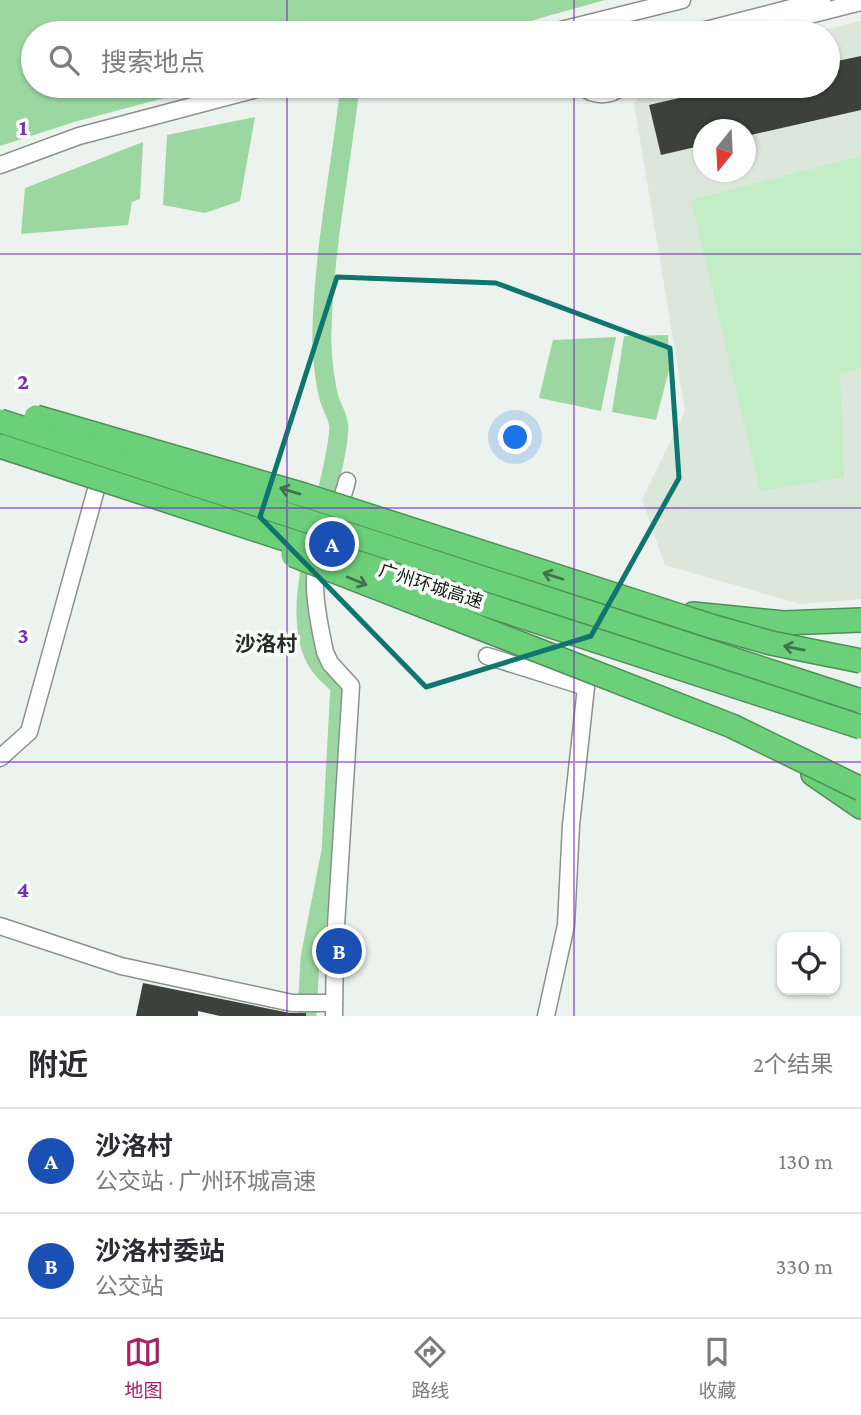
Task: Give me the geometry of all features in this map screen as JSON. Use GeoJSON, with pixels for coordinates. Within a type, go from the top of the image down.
{"type":"FeatureCollection","features":[{"type":"Feature","properties":{"kind":"highway"},"geometry":{"type":"LineString","coordinates":[[0,407],[279,487],[751,638],[861,661]]}},
{"type":"Feature","properties":{"kind":"highway","name":"广州环城高速"},"geometry":{"type":"LineString","coordinates":[[0,421],[861,701]]}},
{"type":"Feature","properties":{"kind":"highway","name":"广州环城高速"},"geometry":{"type":"LineString","coordinates":[[0,446],[861,727]]}},
{"type":"Feature","properties":{"kind":"highway"},"geometry":{"type":"LineString","coordinates":[[65,466],[749,733],[861,789]]}},
{"type":"Feature","properties":{"kind":"highway"},"geometry":{"type":"LineString","coordinates":[[595,589],[665,609],[713,617],[798,623],[861,620]]}},
{"type":"Feature","properties":{"kind":"highway"},"geometry":{"type":"LineString","coordinates":[[581,667],[763,745],[861,807]]}},
{"type":"Feature","properties":{"kind":"street"},"geometry":{"type":"LineString","coordinates":[[612,21],[682,0]]}},
{"type":"Feature","properties":{"kind":"street"},"geometry":{"type":"LineString","coordinates":[[741,21],[822,0]]}},
{"type":"Feature","properties":{"kind":"street"},"geometry":{"type":"LineString","coordinates":[[786,21],[861,2]]}},
{"type":"Feature","properties":{"kind":"street"},"geometry":{"type":"LineString","coordinates":[[0,165],[79,136],[223,98]]}},
{"type":"Feature","properties":{"kind":"street"},"geometry":{"type":"LineString","coordinates":[[0,433],[645,645],[861,710]]}},
{"type":"Feature","properties":{"kind":"street"},"geometry":{"type":"LineString","coordinates":[[0,758],[29,732],[103,467]]}},
{"type":"Feature","properties":{"kind":"street"},"geometry":{"type":"LineString","coordinates":[[0,926],[121,966],[334,1010],[335,942],[351,686],[330,663],[321,634],[316,577],[323,540],[339,513],[346,481]]}},
{"type":"Feature","properties":{"kind":"street"},"geometry":{"type":"LineString","coordinates":[[487,656],[586,687],[571,825],[566,925],[546,1016]]}},
{"type":"Feature","properties":{"kind":"highlighted area"},"geometry":{"type":"Polygon","coordinates":[[[337,277],[496,283],[670,348],[679,478],[591,636],[426,687],[260,517],[337,277]]]}},
{"type":"Feature","properties":{"kind":"shaded area"},"geometry":{"type":"Polygon","coordinates":[[[0,0],[605,0],[531,21],[21,21],[21,98],[165,98],[74,122],[0,146],[0,0]]]}},
{"type":"Feature","properties":{"kind":"shaded area"},"geometry":{"type":"Polygon","coordinates":[[[861,21],[861,599],[800,604],[665,565],[642,500],[685,411],[634,104],[639,98],[840,98],[840,26],[861,21]]]}},
{"type":"Feature","properties":{"kind":"shaded area"},"geometry":{"type":"Polygon","coordinates":[[[255,117],[240,201],[205,213],[163,205],[167,135],[255,117]]]}},
{"type":"Feature","properties":{"kind":"shaded area"},"geometry":{"type":"Polygon","coordinates":[[[143,142],[140,199],[132,202],[128,225],[21,234],[25,188],[143,142]]]}},
{"type":"Feature","properties":{"kind":"shaded area"},"geometry":{"type":"Polygon","coordinates":[[[861,156],[861,368],[840,374],[844,477],[760,491],[691,200],[861,156]]]}},
{"type":"Feature","properties":{"kind":"shaded area"},"geometry":{"type":"Polygon","coordinates":[[[668,335],[669,370],[656,420],[612,412],[624,336],[668,335]]]}},
{"type":"Feature","properties":{"kind":"shaded area"},"geometry":{"type":"Polygon","coordinates":[[[616,337],[601,411],[539,398],[553,340],[616,337]]]}},
{"type":"Feature","properties":{"kind":"building"},"geometry":{"type":"Polygon","coordinates":[[[861,56],[861,110],[756,134],[756,119],[693,119],[693,148],[661,155],[649,105],[679,98],[840,98],[840,60],[861,56]]]}},
{"type":"Feature","properties":{"kind":"building"},"geometry":{"type":"Polygon","coordinates":[[[143,983],[290,1013],[306,1013],[306,1016],[220,1016],[198,1011],[198,1016],[136,1016],[143,983]]]}},
{"type":"Feature","properties":{"kind":"waterway"},"geometry":{"type":"LineString","coordinates":[[307,1016],[310,958],[331,851],[340,686],[318,663],[309,640],[306,612],[308,581],[336,454],[339,428],[326,382],[322,329],[329,238],[348,98]]}},
{"type":"Feature","properties":{"kind":"place","name":"沙洛村"},"geometry":{"type":"Point","coordinates":[332,544]}},
{"type":"Feature","properties":{"kind":"place","name":"沙洛村委站"},"geometry":{"type":"Point","coordinates":[339,951]}},
{"type":"Feature","properties":{"kind":"district","name":"沙洛村"},"geometry":{"type":"Point","coordinates":[266,644]}}]}
